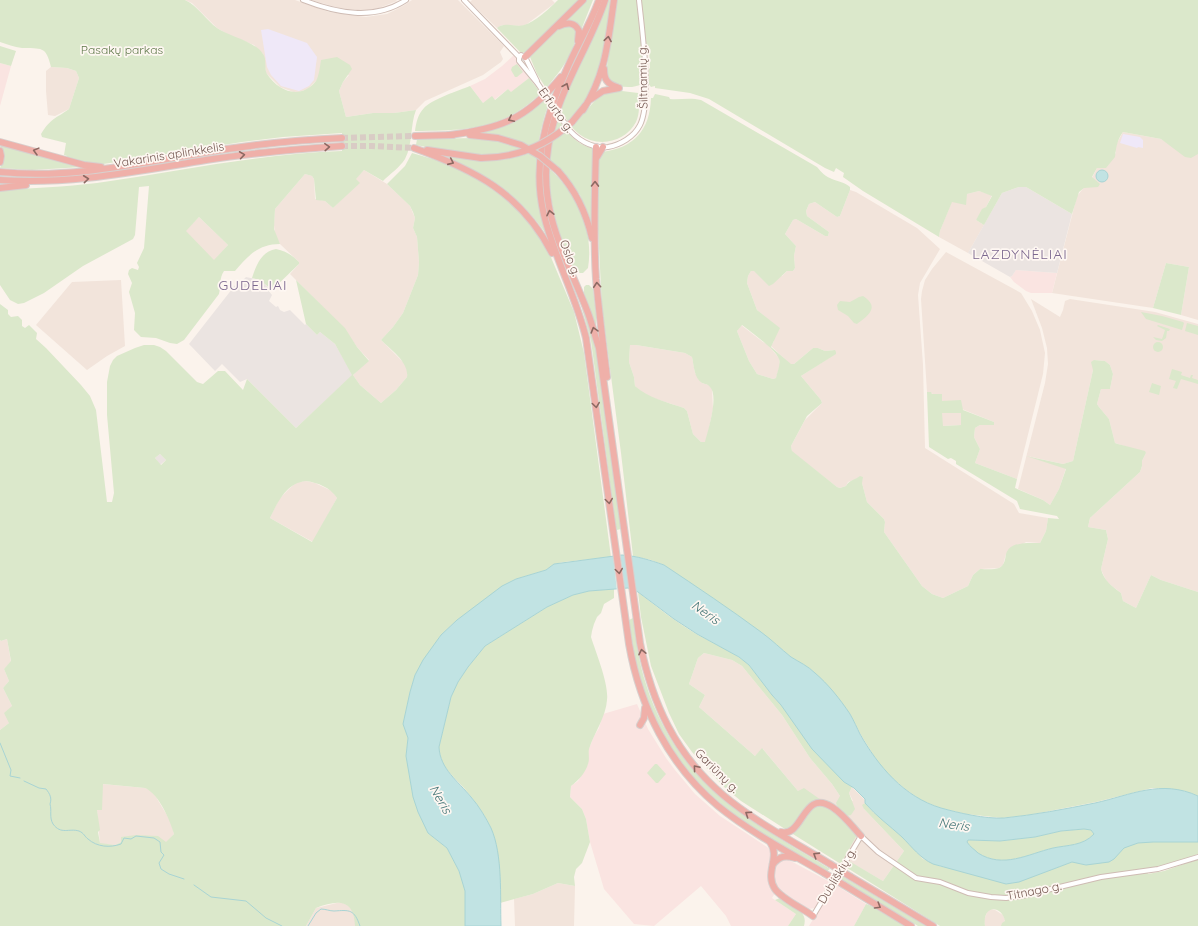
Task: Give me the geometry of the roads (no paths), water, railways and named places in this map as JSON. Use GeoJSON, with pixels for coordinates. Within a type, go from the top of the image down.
{"type":"FeatureCollection","features":[{"type":"Feature","properties":{"kind":"highway"},"geometry":{"type":"LineString","coordinates":[[523,59],[583,0]]}},
{"type":"Feature","properties":{"kind":"highway","name":"Oslo g."},"geometry":{"type":"LineString","coordinates":[[598,0],[548,115],[541,146],[539,174],[541,202],[544,216],[553,247],[582,320],[586,338],[614,532]]}},
{"type":"Feature","properties":{"kind":"highway","name":"Oslo g."},"geometry":{"type":"LineString","coordinates":[[605,0],[567,84],[556,114],[547,155],[546,185],[549,207],[556,234],[588,314],[599,348],[624,530]]}},
{"type":"Feature","properties":{"kind":"highway"},"geometry":{"type":"LineString","coordinates":[[583,110],[597,84],[604,60],[614,0]]}},
{"type":"Feature","properties":{"kind":"highway"},"geometry":{"type":"LineString","coordinates":[[556,27],[568,23],[575,25],[578,28],[580,33],[573,56]]}},
{"type":"Feature","properties":{"kind":"highway"},"geometry":{"type":"LineString","coordinates":[[564,275],[536,225],[511,199],[474,173],[439,157],[414,148],[481,158],[505,157],[523,153],[532,149],[556,136],[572,122],[599,93],[618,88],[610,84],[605,79],[604,60]]}},
{"type":"Feature","properties":{"kind":"highway"},"geometry":{"type":"LineString","coordinates":[[449,135],[475,132],[508,122],[532,107],[552,88],[566,71]]}},
{"type":"Feature","properties":{"kind":"highway"},"geometry":{"type":"LineString","coordinates":[[415,136],[489,136],[521,145],[540,156],[558,171],[575,192],[589,223],[595,255]]}},
{"type":"Feature","properties":{"kind":"highway","name":"Vakarinis aplinkkelis"},"geometry":{"type":"LineString","coordinates":[[0,172],[50,174],[87,171],[115,168],[246,146],[288,141],[342,138]]}},
{"type":"Feature","properties":{"kind":"highway"},"geometry":{"type":"LineString","coordinates":[[0,142],[84,165],[115,168]]}},
{"type":"Feature","properties":{"kind":"highway","name":"Vakarinis aplinkkelis"},"geometry":{"type":"LineString","coordinates":[[0,180],[47,182],[116,175],[264,152],[342,146]]}},
{"type":"Feature","properties":{"kind":"highway"},"geometry":{"type":"LineString","coordinates":[[596,147],[595,255],[599,314],[615,442],[619,490]]}},
{"type":"Feature","properties":{"kind":"highway"},"geometry":{"type":"LineString","coordinates":[[596,161],[603,147]]}},
{"type":"Feature","properties":{"kind":"highway"},"geometry":{"type":"LineString","coordinates":[[0,151],[0,162]]}},
{"type":"Feature","properties":{"kind":"highway"},"geometry":{"type":"LineString","coordinates":[[0,188],[47,182]]}},
{"type":"Feature","properties":{"kind":"highway","name":"Gariūnų g."},"geometry":{"type":"LineString","coordinates":[[624,530],[640,643],[648,678],[662,715],[676,742],[714,787],[748,814],[933,926]]}},
{"type":"Feature","properties":{"kind":"highway","name":"Gariūnų g."},"geometry":{"type":"LineString","coordinates":[[614,532],[632,664],[637,682],[658,732],[679,765],[707,796],[731,816],[911,926]]}},
{"type":"Feature","properties":{"kind":"highway"},"geometry":{"type":"LineString","coordinates":[[645,704],[644,718],[640,725],[644,723],[649,724],[658,732]]}},
{"type":"Feature","properties":{"kind":"highway"},"geometry":{"type":"LineString","coordinates":[[774,830],[789,833],[810,806],[818,803],[827,804],[834,808],[861,836]]}},
{"type":"Feature","properties":{"kind":"highway"},"geometry":{"type":"LineString","coordinates":[[798,822],[794,836],[802,847]]}},
{"type":"Feature","properties":{"kind":"highway"},"geometry":{"type":"LineString","coordinates":[[769,840],[774,850],[770,878],[776,890],[813,916]]}},
{"type":"Feature","properties":{"kind":"highway"},"geometry":{"type":"LineString","coordinates":[[773,864],[785,856],[800,859]]}},
{"type":"Feature","properties":{"kind":"street"},"geometry":{"type":"LineString","coordinates":[[302,0],[335,10],[363,14],[388,10],[406,0]]}},
{"type":"Feature","properties":{"kind":"street","name":"Erfurto g."},"geometry":{"type":"LineString","coordinates":[[464,0],[523,59],[538,84],[571,132],[580,140],[596,147]]}},
{"type":"Feature","properties":{"kind":"street","name":"Šiltnamių g."},"geometry":{"type":"LineString","coordinates":[[596,147],[615,145],[631,136],[638,130],[643,119],[645,101],[645,72],[639,0]]}},
{"type":"Feature","properties":{"kind":"street","name":"Titnago g."},"geometry":{"type":"LineString","coordinates":[[861,836],[878,852],[916,878],[940,882],[991,898],[1022,896],[1101,877],[1151,871],[1173,866],[1198,857]]}},
{"type":"Feature","properties":{"kind":"street","name":"Dubliškių g."},"geometry":{"type":"LineString","coordinates":[[813,916],[861,836]]}},
{"type":"Feature","properties":{"kind":"water"},"geometry":{"type":"Polygon","coordinates":[[[1102,170],[1106,172],[1108,176],[1106,180],[1102,182],[1098,180],[1096,176],[1098,172],[1102,170]]]}},
{"type":"Feature","properties":{"kind":"water","name":"Neris"},"geometry":{"type":"Polygon","coordinates":[[[622,555],[643,558],[664,565],[749,623],[791,657],[820,677],[846,708],[867,746],[884,769],[904,788],[928,803],[964,814],[989,818],[1004,818],[1038,814],[1095,803],[1146,790],[1171,789],[1184,791],[1198,796],[1198,842],[1138,843],[1124,848],[1114,859],[1109,862],[1086,865],[1072,862],[1019,882],[1006,884],[928,862],[874,812],[865,803],[865,799],[854,788],[844,782],[812,749],[781,705],[749,665],[739,657],[697,634],[638,592],[628,588],[589,591],[573,595],[547,607],[485,646],[458,682],[451,697],[439,747],[440,755],[450,774],[477,804],[491,828],[495,839],[500,876],[501,926],[465,926],[465,891],[459,871],[447,848],[428,833],[413,797],[406,756],[408,738],[403,724],[410,692],[415,675],[423,660],[441,635],[457,620],[502,586],[516,579],[546,570],[554,564],[622,555]],[[1084,829],[1061,831],[1035,837],[1000,841],[968,840],[967,842],[978,853],[987,858],[1006,860],[1016,859],[1053,848],[1080,843],[1090,838],[1094,834],[1091,830],[1084,829]]]}},
{"type":"Feature","properties":{"kind":"waterway"},"geometry":{"type":"LineString","coordinates":[[0,743],[11,770],[10,776],[20,778]]}},
{"type":"Feature","properties":{"kind":"waterway"},"geometry":{"type":"LineString","coordinates":[[24,781],[39,788],[46,789],[50,794],[52,821],[53,824],[59,829],[79,831],[95,844],[104,846],[121,844],[124,838],[131,839],[136,836],[154,838],[160,842],[161,852],[164,855],[159,863],[161,869],[169,874],[184,879]]}},
{"type":"Feature","properties":{"kind":"waterway"},"geometry":{"type":"LineString","coordinates":[[194,885],[211,897],[246,901],[266,918],[282,926]]}},
{"type":"Feature","properties":{"kind":"waterway"},"geometry":{"type":"LineString","coordinates":[[308,926],[316,913],[321,909],[351,912],[356,916],[360,926]]}},
{"type":"Feature","properties":{"kind":"tunnel"},"geometry":{"type":"LineString","coordinates":[[342,138],[415,136]]}},
{"type":"Feature","properties":{"kind":"tunnel"},"geometry":{"type":"LineString","coordinates":[[342,146],[414,148]]}},
{"type":"Feature","properties":{"kind":"district","name":"LAZDYNĖLIAI"},"geometry":{"type":"Point","coordinates":[1020,254]}},
{"type":"Feature","properties":{"kind":"district","name":"GUDELIAI"},"geometry":{"type":"Point","coordinates":[253,285]}},
{"type":"Feature","properties":{"kind":"park label","name":"Pasakų parkas"},"geometry":{"type":"Point","coordinates":[122,50]}}]}
